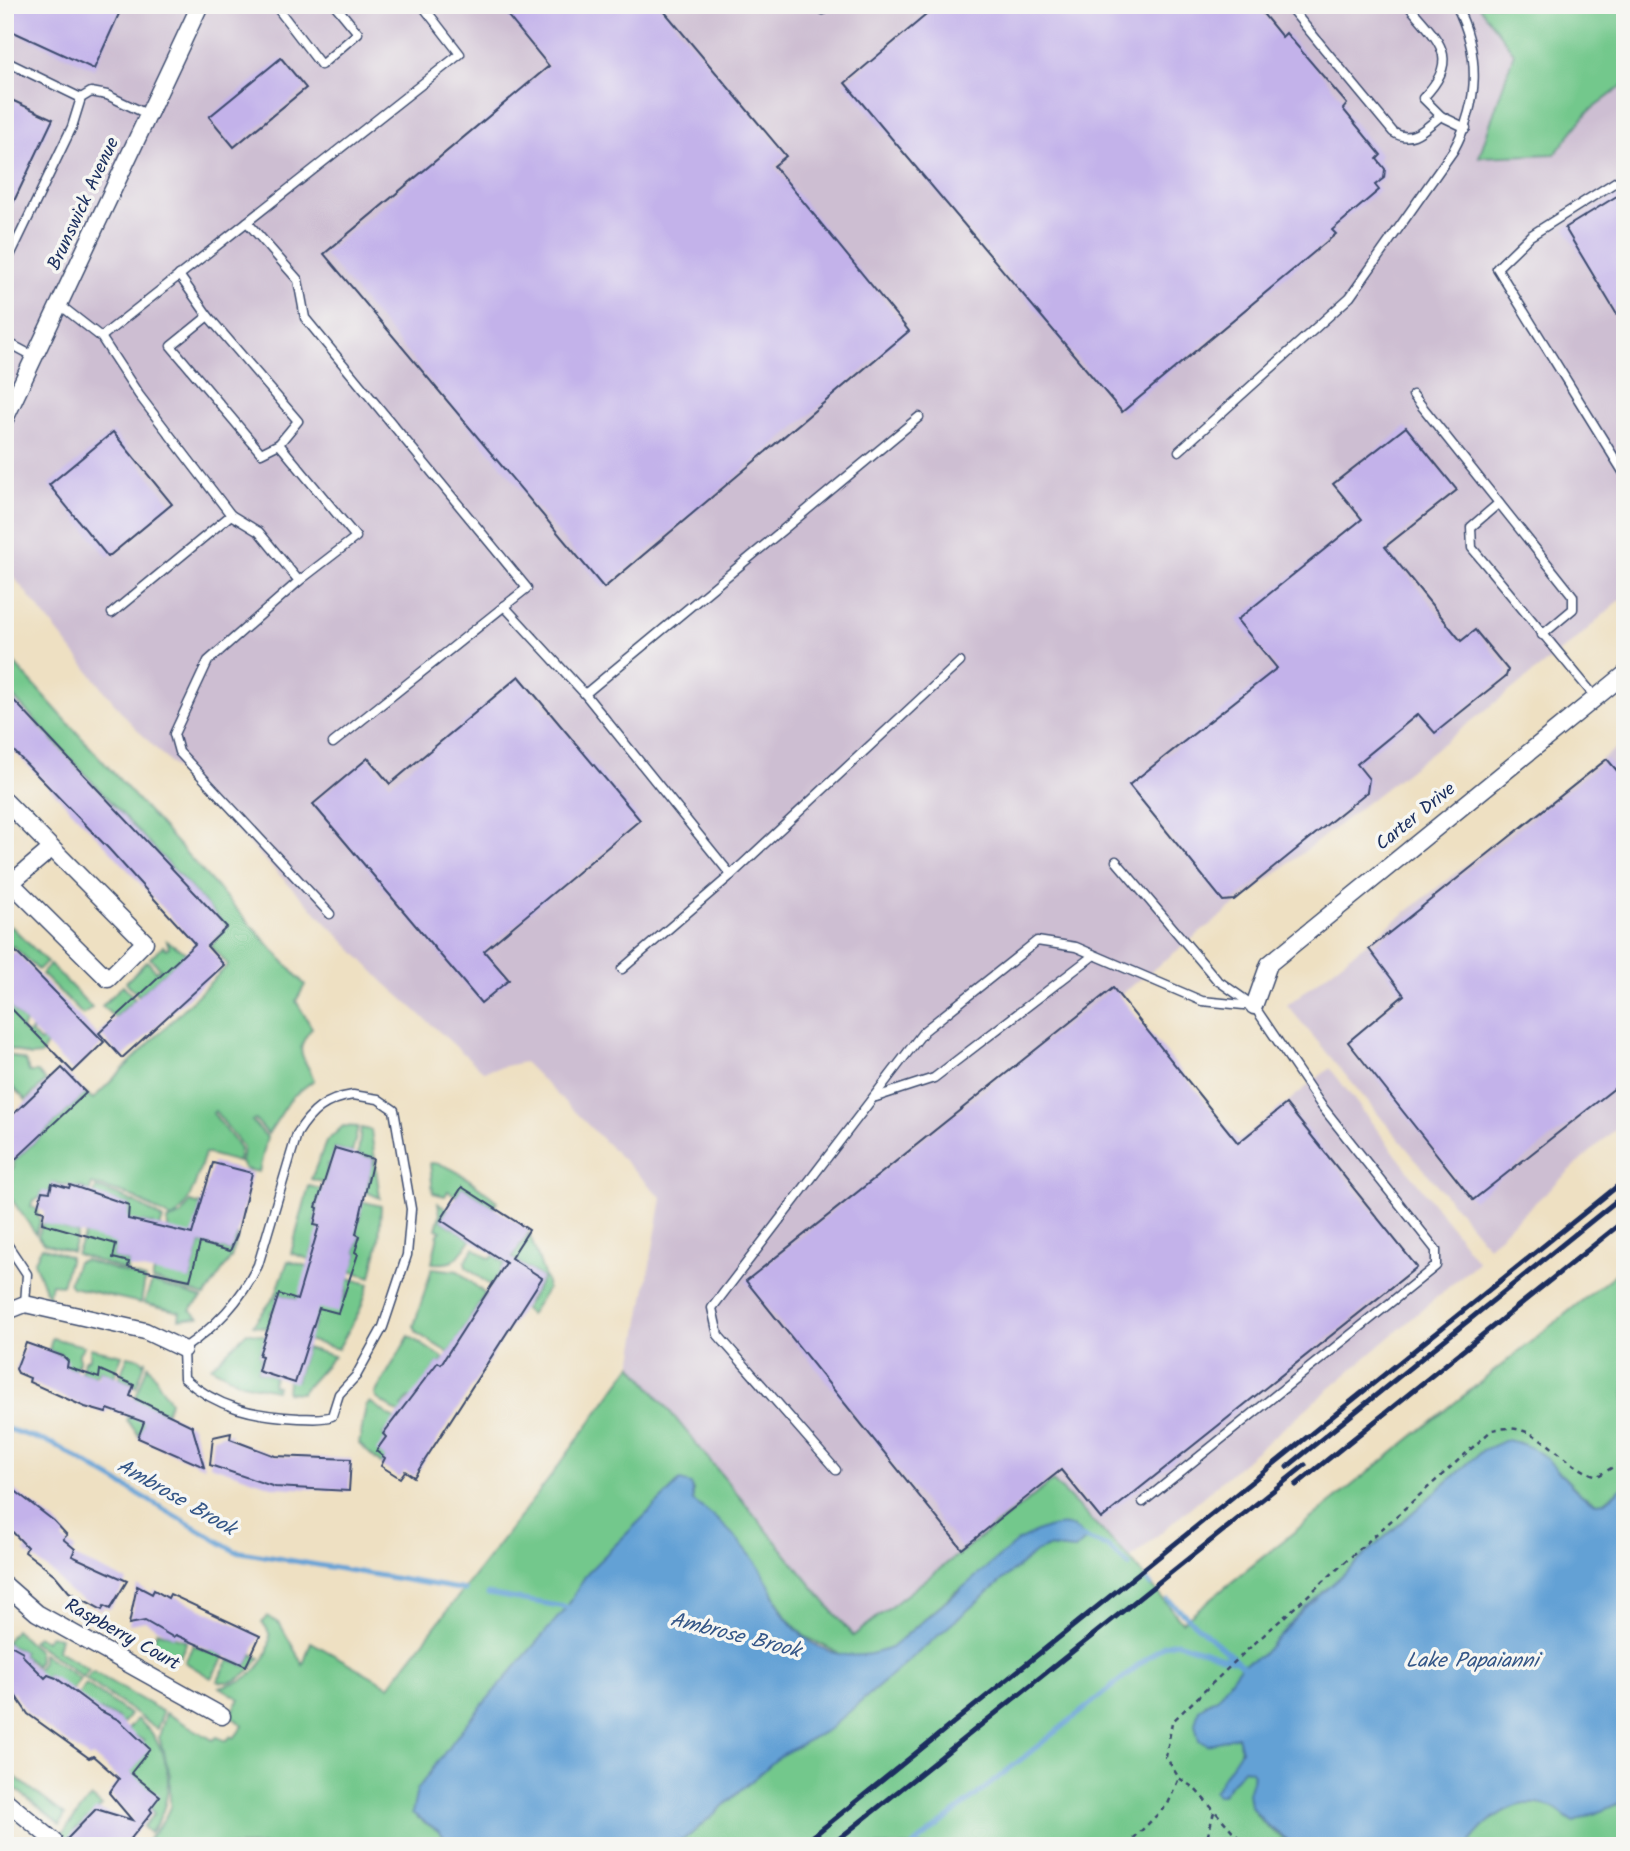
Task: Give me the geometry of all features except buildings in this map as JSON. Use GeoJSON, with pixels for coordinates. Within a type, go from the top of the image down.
{"type":"FeatureCollection","features":[{"type":"Feature","properties":{"kind":"street","name":"Brunswick Avenue"},"geometry":{"type":"LineString","coordinates":[[5,419],[200,5]]}},
{"type":"Feature","properties":{"kind":"street","name":"Carter Drive"},"geometry":{"type":"LineString","coordinates":[[1254,1006],[1269,964],[1625,674]]}},
{"type":"Feature","properties":{"kind":"street"},"geometry":{"type":"LineString","coordinates":[[5,801],[145,942],[108,978],[7,883],[51,849]]}},
{"type":"Feature","properties":{"kind":"street"},"geometry":{"type":"LineString","coordinates":[[5,1312],[26,1304],[145,1331],[183,1349]]}},
{"type":"Feature","properties":{"kind":"street","name":"Raspberry Court"},"geometry":{"type":"LineString","coordinates":[[5,1585],[37,1613],[222,1716]]}},
{"type":"Feature","properties":{"kind":"street"},"geometry":{"type":"LineString","coordinates":[[5,1801],[54,1841],[50,1846]]}},
{"type":"Feature","properties":{"kind":"lane"},"geometry":{"type":"LineString","coordinates":[[275,5],[321,65],[358,33],[335,5]]}},
{"type":"Feature","properties":{"kind":"lane"},"geometry":{"type":"LineString","coordinates":[[101,337],[460,54],[422,5]]}},
{"type":"Feature","properties":{"kind":"lane"},"geometry":{"type":"LineString","coordinates":[[1288,5],[1393,132],[1405,137],[1413,136],[1441,116]]}},
{"type":"Feature","properties":{"kind":"lane"},"geometry":{"type":"LineString","coordinates":[[1408,5],[1443,48],[1445,64],[1442,75],[1423,98],[1441,116],[1466,128]]}},
{"type":"Feature","properties":{"kind":"lane"},"geometry":{"type":"LineString","coordinates":[[1179,451],[1350,297],[1466,128],[1472,107],[1474,64],[1468,33],[1456,5]]}},
{"type":"Feature","properties":{"kind":"lane"},"geometry":{"type":"LineString","coordinates":[[5,61],[80,99]]}},
{"type":"Feature","properties":{"kind":"lane"},"geometry":{"type":"LineString","coordinates":[[5,266],[72,127],[80,99],[91,92],[107,95],[149,115]]}},
{"type":"Feature","properties":{"kind":"lane"},"geometry":{"type":"LineString","coordinates":[[1625,176],[1530,236],[1497,268],[1625,475]]}},
{"type":"Feature","properties":{"kind":"lane"},"geometry":{"type":"LineString","coordinates":[[247,222],[298,280],[306,318],[527,588],[333,743]]}},
{"type":"Feature","properties":{"kind":"lane"},"geometry":{"type":"LineString","coordinates":[[179,275],[208,316],[298,421],[279,444],[261,453],[171,346],[208,316]]}},
{"type":"Feature","properties":{"kind":"lane"},"geometry":{"type":"LineString","coordinates":[[60,305],[101,337],[139,395],[231,515],[259,532],[299,581]]}},
{"type":"Feature","properties":{"kind":"lane"},"geometry":{"type":"LineString","coordinates":[[5,341],[35,357]]}},
{"type":"Feature","properties":{"kind":"lane"},"geometry":{"type":"LineString","coordinates":[[1413,395],[1575,600],[1573,609],[1542,635]]}},
{"type":"Feature","properties":{"kind":"lane"},"geometry":{"type":"LineString","coordinates":[[585,694],[919,417]]}},
{"type":"Feature","properties":{"kind":"lane"},"geometry":{"type":"LineString","coordinates":[[279,444],[356,537],[299,581],[208,661],[174,734],[179,752],[330,914]]}},
{"type":"Feature","properties":{"kind":"lane"},"geometry":{"type":"LineString","coordinates":[[1499,503],[1471,527],[1472,548],[1596,698]]}},
{"type":"Feature","properties":{"kind":"lane"},"geometry":{"type":"LineString","coordinates":[[112,613],[231,515]]}},
{"type":"Feature","properties":{"kind":"lane"},"geometry":{"type":"LineString","coordinates":[[504,606],[585,694],[731,874]]}},
{"type":"Feature","properties":{"kind":"lane"},"geometry":{"type":"LineString","coordinates":[[622,969],[731,874],[960,662]]}},
{"type":"Feature","properties":{"kind":"lane"},"geometry":{"type":"LineString","coordinates":[[1116,861],[1217,981],[1254,1006],[1321,1105],[1436,1250],[1436,1266],[1143,1502]]}},
{"type":"Feature","properties":{"kind":"lane"},"geometry":{"type":"LineString","coordinates":[[836,1469],[718,1335],[712,1308],[924,1031],[1037,941],[1076,947],[1202,1001],[1254,1006]]}},
{"type":"Feature","properties":{"kind":"lane"},"geometry":{"type":"LineString","coordinates":[[876,1097],[934,1078],[1094,955]]}},
{"type":"Feature","properties":{"kind":"lane"},"geometry":{"type":"LineString","coordinates":[[353,1095],[388,1103],[396,1117],[408,1182],[411,1209],[407,1255],[388,1315],[356,1376],[339,1394],[335,1413],[326,1419],[275,1417],[220,1403],[201,1393],[184,1378],[183,1349],[225,1315],[250,1282],[296,1134],[304,1122],[325,1102],[339,1097],[353,1095]]}},
{"type":"Feature","properties":{"kind":"lane"},"geometry":{"type":"LineString","coordinates":[[5,1241],[27,1275],[26,1304]]}},
{"type":"Feature","properties":{"kind":"path"},"geometry":{"type":"LineString","coordinates":[[1246,1846],[1194,1788],[1179,1778],[1166,1756],[1172,1722],[1245,1652],[1492,1430],[1509,1426],[1547,1441],[1584,1472],[1598,1476],[1625,1460]]}},
{"type":"Feature","properties":{"kind":"path"},"geometry":{"type":"LineString","coordinates":[[1126,1846],[1168,1804],[1179,1778]]}},
{"type":"Feature","properties":{"kind":"path"},"geometry":{"type":"LineString","coordinates":[[1205,1846],[1214,1812]]}},
{"type":"Feature","properties":{"kind":"shaded area"},"geometry":{"type":"Polygon","coordinates":[[[5,5],[1625,5],[1625,595],[1578,638],[1119,996],[1239,1141],[1330,1068],[1478,1262],[1130,1559],[1052,1481],[853,1636],[632,1365],[662,1198],[524,1062],[483,1071],[384,982],[127,719],[5,566],[5,5]]]}},
{"type":"Feature","properties":{"kind":"shaded area"},"geometry":{"type":"Polygon","coordinates":[[[1625,741],[1625,1120],[1488,1246],[1287,1005],[1625,741]]]}},
{"type":"Feature","properties":{"kind":"green space"},"geometry":{"type":"Polygon","coordinates":[[[1478,5],[1625,5],[1625,84],[1588,112],[1555,154],[1479,157],[1514,53],[1478,5]]]}},
{"type":"Feature","properties":{"kind":"green space"},"geometry":{"type":"Polygon","coordinates":[[[5,653],[305,985],[296,1001],[312,1028],[301,1049],[314,1080],[292,1097],[268,1134],[255,1119],[252,1121],[267,1137],[259,1172],[245,1169],[241,1163],[243,1147],[215,1111],[213,1113],[240,1148],[238,1162],[205,1153],[189,1198],[179,1214],[172,1219],[131,1196],[92,1184],[89,1193],[83,1188],[53,1183],[50,1192],[42,1192],[40,1198],[33,1200],[31,1206],[36,1209],[40,1221],[36,1234],[5,1190],[5,1174],[14,1167],[14,1161],[86,1093],[93,1099],[228,965],[211,946],[227,927],[5,688],[5,653]]]}},
{"type":"Feature","properties":{"kind":"green space"},"geometry":{"type":"Polygon","coordinates":[[[11,926],[47,962],[38,970],[13,946],[5,952],[5,932],[11,926]]]}},
{"type":"Feature","properties":{"kind":"green space"},"geometry":{"type":"Polygon","coordinates":[[[167,941],[186,953],[139,996],[126,982],[147,961],[156,971],[160,968],[150,958],[163,946],[166,949],[169,947],[167,941]]]}},
{"type":"Feature","properties":{"kind":"green space"},"geometry":{"type":"Polygon","coordinates":[[[50,964],[92,1008],[83,1015],[42,974],[50,964]]]}},
{"type":"Feature","properties":{"kind":"green space"},"geometry":{"type":"Polygon","coordinates":[[[123,985],[135,999],[115,1018],[102,1006],[123,985]]]}},
{"type":"Feature","properties":{"kind":"green space"},"geometry":{"type":"Polygon","coordinates":[[[9,1006],[25,1022],[22,1030],[28,1034],[32,1029],[32,1034],[40,1042],[43,1040],[47,1044],[41,1055],[30,1056],[5,1047],[5,1008],[9,1006]]]}},
{"type":"Feature","properties":{"kind":"green space"},"geometry":{"type":"Polygon","coordinates":[[[5,1053],[26,1061],[29,1072],[38,1072],[46,1081],[26,1100],[5,1080],[5,1053]]]}},
{"type":"Feature","properties":{"kind":"green space"},"geometry":{"type":"Polygon","coordinates":[[[343,1126],[358,1127],[352,1153],[335,1148],[331,1164],[328,1164],[326,1183],[311,1179],[326,1142],[343,1126]]]}},
{"type":"Feature","properties":{"kind":"green space"},"geometry":{"type":"Polygon","coordinates":[[[361,1128],[371,1130],[380,1198],[364,1191],[371,1176],[368,1175],[373,1159],[358,1154],[361,1128]]]}},
{"type":"Feature","properties":{"kind":"green space"},"geometry":{"type":"Polygon","coordinates":[[[430,1163],[447,1167],[465,1177],[497,1201],[494,1208],[463,1187],[456,1196],[448,1191],[445,1196],[433,1193],[430,1163]]]}},
{"type":"Feature","properties":{"kind":"green space"},"geometry":{"type":"Polygon","coordinates":[[[309,1186],[324,1190],[316,1206],[318,1208],[314,1224],[321,1227],[311,1253],[312,1260],[291,1253],[309,1186]]]}},
{"type":"Feature","properties":{"kind":"green space"},"geometry":{"type":"Polygon","coordinates":[[[96,1188],[131,1201],[155,1214],[163,1220],[159,1229],[153,1224],[125,1220],[129,1205],[94,1195],[96,1188]]]}},
{"type":"Feature","properties":{"kind":"green space"},"geometry":{"type":"Polygon","coordinates":[[[361,1201],[381,1206],[379,1240],[371,1277],[351,1271],[358,1254],[355,1252],[360,1237],[353,1231],[360,1219],[361,1201]]]}},
{"type":"Feature","properties":{"kind":"green space"},"geometry":{"type":"Polygon","coordinates":[[[190,1202],[201,1205],[192,1238],[169,1233],[167,1221],[181,1216],[190,1202]]]}},
{"type":"Feature","properties":{"kind":"green space"},"geometry":{"type":"Polygon","coordinates":[[[438,1203],[448,1209],[441,1220],[471,1240],[456,1259],[447,1263],[432,1263],[441,1231],[436,1229],[440,1214],[438,1203]]]}},
{"type":"Feature","properties":{"kind":"green space"},"geometry":{"type":"Polygon","coordinates":[[[43,1222],[78,1233],[72,1252],[43,1243],[38,1237],[43,1222]]]}},
{"type":"Feature","properties":{"kind":"green space"},"geometry":{"type":"Polygon","coordinates":[[[529,1233],[547,1283],[547,1289],[530,1315],[524,1309],[543,1278],[512,1258],[529,1233]]]}},
{"type":"Feature","properties":{"kind":"green space"},"geometry":{"type":"Polygon","coordinates":[[[85,1234],[117,1243],[113,1258],[129,1262],[127,1271],[76,1254],[85,1234]]]}},
{"type":"Feature","properties":{"kind":"green space"},"geometry":{"type":"Polygon","coordinates":[[[235,1235],[238,1235],[231,1258],[205,1296],[152,1279],[155,1270],[190,1279],[200,1243],[230,1251],[235,1235]]]}},
{"type":"Feature","properties":{"kind":"green space"},"geometry":{"type":"Polygon","coordinates":[[[42,1247],[70,1257],[62,1285],[51,1284],[48,1297],[34,1262],[42,1247]]]}},
{"type":"Feature","properties":{"kind":"green space"},"geometry":{"type":"Polygon","coordinates":[[[474,1248],[490,1259],[494,1255],[505,1264],[491,1286],[466,1267],[465,1261],[474,1248]]]}},
{"type":"Feature","properties":{"kind":"green space"},"geometry":{"type":"Polygon","coordinates":[[[84,1260],[145,1279],[141,1303],[72,1287],[69,1283],[77,1262],[84,1260]]]}},
{"type":"Feature","properties":{"kind":"green space"},"geometry":{"type":"Polygon","coordinates":[[[288,1261],[310,1267],[308,1303],[279,1294],[274,1311],[271,1311],[269,1329],[253,1325],[275,1296],[288,1261]]]}},
{"type":"Feature","properties":{"kind":"green space"},"geometry":{"type":"Polygon","coordinates":[[[1625,1266],[1625,1485],[1603,1502],[1597,1503],[1582,1495],[1542,1455],[1518,1442],[1483,1450],[1303,1610],[1261,1656],[1241,1665],[1218,1697],[1205,1704],[1208,1744],[1237,1736],[1241,1747],[1238,1758],[1215,1791],[1222,1795],[1243,1769],[1251,1770],[1254,1774],[1250,1802],[1256,1815],[1268,1827],[1296,1846],[672,1846],[690,1835],[781,1755],[829,1729],[1034,1553],[1048,1547],[1075,1550],[1070,1528],[956,1591],[891,1648],[867,1657],[844,1656],[804,1636],[786,1617],[761,1570],[729,1531],[693,1501],[693,1490],[680,1481],[587,1573],[567,1607],[467,1724],[417,1790],[416,1817],[440,1832],[452,1846],[143,1846],[164,1820],[170,1807],[170,1775],[159,1737],[166,1713],[213,1740],[217,1737],[226,1741],[231,1736],[234,1738],[243,1726],[230,1715],[240,1699],[220,1687],[246,1678],[263,1660],[269,1644],[267,1629],[262,1623],[267,1616],[280,1624],[303,1665],[311,1642],[389,1686],[549,1479],[632,1365],[853,1636],[1053,1481],[1130,1559],[1182,1622],[1625,1266]]]}},
{"type":"Feature","properties":{"kind":"green space"},"geometry":{"type":"Polygon","coordinates":[[[432,1268],[458,1271],[485,1294],[449,1353],[417,1333],[414,1326],[432,1268]]]}},
{"type":"Feature","properties":{"kind":"green space"},"geometry":{"type":"Polygon","coordinates":[[[348,1278],[369,1284],[360,1310],[338,1349],[307,1340],[315,1323],[312,1321],[316,1307],[345,1297],[348,1278]]]}},
{"type":"Feature","properties":{"kind":"green space"},"geometry":{"type":"Polygon","coordinates":[[[152,1282],[202,1298],[190,1310],[199,1317],[179,1319],[180,1312],[144,1303],[152,1282]]]}},
{"type":"Feature","properties":{"kind":"green space"},"geometry":{"type":"Polygon","coordinates":[[[247,1332],[267,1336],[259,1354],[262,1356],[258,1371],[274,1376],[272,1385],[277,1386],[276,1390],[242,1383],[211,1367],[247,1332]]]}},
{"type":"Feature","properties":{"kind":"green space"},"geometry":{"type":"Polygon","coordinates":[[[409,1336],[444,1359],[441,1364],[438,1363],[412,1399],[409,1398],[402,1407],[405,1410],[401,1415],[376,1398],[375,1394],[409,1336]]]}},
{"type":"Feature","properties":{"kind":"green space"},"geometry":{"type":"Polygon","coordinates":[[[52,1338],[84,1346],[74,1370],[67,1367],[61,1354],[49,1351],[52,1338]]]}},
{"type":"Feature","properties":{"kind":"green space"},"geometry":{"type":"Polygon","coordinates":[[[90,1348],[122,1355],[114,1377],[101,1370],[95,1376],[81,1372],[84,1361],[90,1358],[90,1348]]]}},
{"type":"Feature","properties":{"kind":"green space"},"geometry":{"type":"Polygon","coordinates":[[[306,1348],[334,1356],[301,1393],[287,1392],[288,1380],[296,1381],[306,1348]]]}},
{"type":"Feature","properties":{"kind":"green space"},"geometry":{"type":"Polygon","coordinates":[[[128,1356],[141,1359],[143,1363],[146,1360],[136,1388],[133,1383],[119,1379],[128,1356]]]}},
{"type":"Feature","properties":{"kind":"green space"},"geometry":{"type":"Polygon","coordinates":[[[148,1365],[170,1402],[166,1413],[152,1407],[139,1436],[127,1420],[148,1365]]]}},
{"type":"Feature","properties":{"kind":"green space"},"geometry":{"type":"Polygon","coordinates":[[[370,1402],[397,1421],[383,1434],[386,1437],[386,1458],[382,1465],[359,1444],[366,1406],[370,1402]]]}},
{"type":"Feature","properties":{"kind":"green space"},"geometry":{"type":"Polygon","coordinates":[[[15,1630],[38,1651],[39,1660],[33,1671],[35,1665],[22,1655],[23,1652],[6,1642],[15,1630]]]}},
{"type":"Feature","properties":{"kind":"green space"},"geometry":{"type":"Polygon","coordinates":[[[157,1631],[187,1641],[179,1659],[152,1643],[157,1631]]]}},
{"type":"Feature","properties":{"kind":"green space"},"geometry":{"type":"Polygon","coordinates":[[[50,1635],[60,1637],[57,1650],[89,1669],[83,1677],[32,1641],[37,1636],[46,1641],[50,1635]]]}},
{"type":"Feature","properties":{"kind":"green space"},"geometry":{"type":"Polygon","coordinates":[[[193,1645],[209,1652],[212,1649],[224,1657],[211,1678],[185,1662],[193,1645]]]}},
{"type":"Feature","properties":{"kind":"green space"},"geometry":{"type":"Polygon","coordinates":[[[42,1653],[80,1679],[70,1692],[48,1675],[37,1689],[28,1682],[42,1662],[42,1653]]]}},
{"type":"Feature","properties":{"kind":"green space"},"geometry":{"type":"Polygon","coordinates":[[[252,1654],[260,1658],[247,1673],[236,1680],[217,1681],[229,1660],[246,1666],[252,1654]]]}},
{"type":"Feature","properties":{"kind":"green space"},"geometry":{"type":"Polygon","coordinates":[[[92,1671],[163,1712],[157,1729],[86,1679],[92,1671]]]}},
{"type":"Feature","properties":{"kind":"green space"},"geometry":{"type":"Polygon","coordinates":[[[86,1684],[130,1715],[121,1726],[119,1719],[100,1710],[97,1713],[76,1697],[86,1684]]]}},
{"type":"Feature","properties":{"kind":"green space"},"geometry":{"type":"Polygon","coordinates":[[[137,1719],[158,1743],[168,1773],[165,1805],[150,1833],[143,1827],[154,1814],[129,1771],[144,1741],[127,1731],[137,1719]]]}},
{"type":"Feature","properties":{"kind":"green space"},"geometry":{"type":"Polygon","coordinates":[[[14,1776],[65,1815],[60,1824],[8,1783],[14,1776]]]}},
{"type":"Feature","properties":{"kind":"green space"},"geometry":{"type":"Polygon","coordinates":[[[91,1797],[102,1806],[76,1829],[65,1846],[58,1839],[91,1797]]]}},
{"type":"Feature","properties":{"kind":"green space"},"geometry":{"type":"Polygon","coordinates":[[[1625,1801],[1625,1846],[1467,1846],[1493,1818],[1515,1807],[1539,1804],[1551,1807],[1574,1822],[1625,1801]]]}},
{"type":"Feature","properties":{"kind":"water","name":"Lake Papaianni"},"geometry":{"type":"Polygon","coordinates":[[[1506,1440],[1538,1452],[1590,1501],[1600,1503],[1625,1485],[1625,1801],[1574,1822],[1551,1807],[1526,1804],[1514,1807],[1493,1818],[1467,1846],[1296,1846],[1265,1823],[1250,1806],[1248,1793],[1254,1774],[1251,1770],[1243,1769],[1222,1795],[1217,1795],[1214,1791],[1241,1750],[1237,1736],[1208,1745],[1199,1741],[1195,1724],[1199,1709],[1218,1697],[1241,1665],[1261,1656],[1303,1610],[1483,1450],[1506,1440]]]}},
{"type":"Feature","properties":{"kind":"water"},"geometry":{"type":"Polygon","coordinates":[[[680,1481],[691,1484],[693,1501],[721,1523],[747,1551],[765,1576],[782,1613],[797,1630],[821,1648],[847,1655],[876,1653],[891,1648],[1026,1537],[1054,1526],[1063,1526],[1072,1527],[1086,1540],[1075,1550],[1048,1547],[1034,1553],[829,1729],[781,1755],[690,1835],[672,1846],[452,1846],[440,1832],[412,1813],[417,1790],[466,1724],[567,1607],[587,1573],[680,1481]]]}},
{"type":"Feature","properties":{"kind":"waterway","name":"Ambrose Brook"},"geometry":{"type":"LineString","coordinates":[[5,1428],[53,1444],[235,1551],[465,1590]]}},
{"type":"Feature","properties":{"kind":"waterway","name":"Ambrose Brook"},"geometry":{"type":"LineString","coordinates":[[1079,1536],[1108,1547],[1129,1566]]}},
{"type":"Feature","properties":{"kind":"waterway","name":"Ambrose Brook"},"geometry":{"type":"LineString","coordinates":[[1147,1581],[1151,1585]]}},
{"type":"Feature","properties":{"kind":"waterway","name":"Ambrose Brook"},"geometry":{"type":"LineString","coordinates":[[488,1594],[571,1608]]}},
{"type":"Feature","properties":{"kind":"waterway","name":"Ambrose Brook"},"geometry":{"type":"LineString","coordinates":[[1168,1600],[1244,1667]]}},
{"type":"Feature","properties":{"kind":"waterway"},"geometry":{"type":"LineString","coordinates":[[913,1846],[1164,1645],[1177,1642],[1232,1660]]}},
{"type":"Feature","properties":{"kind":"railway"},"geometry":{"type":"LineString","coordinates":[[801,1846],[1625,1180]]}},
{"type":"Feature","properties":{"kind":"railway"},"geometry":{"type":"LineString","coordinates":[[1287,1467],[1625,1194]]}},
{"type":"Feature","properties":{"kind":"railway"},"geometry":{"type":"LineString","coordinates":[[1296,1485],[1625,1220]]}},
{"type":"Feature","properties":{"kind":"railway"},"geometry":{"type":"LineString","coordinates":[[830,1846],[1305,1465]]}}]}
